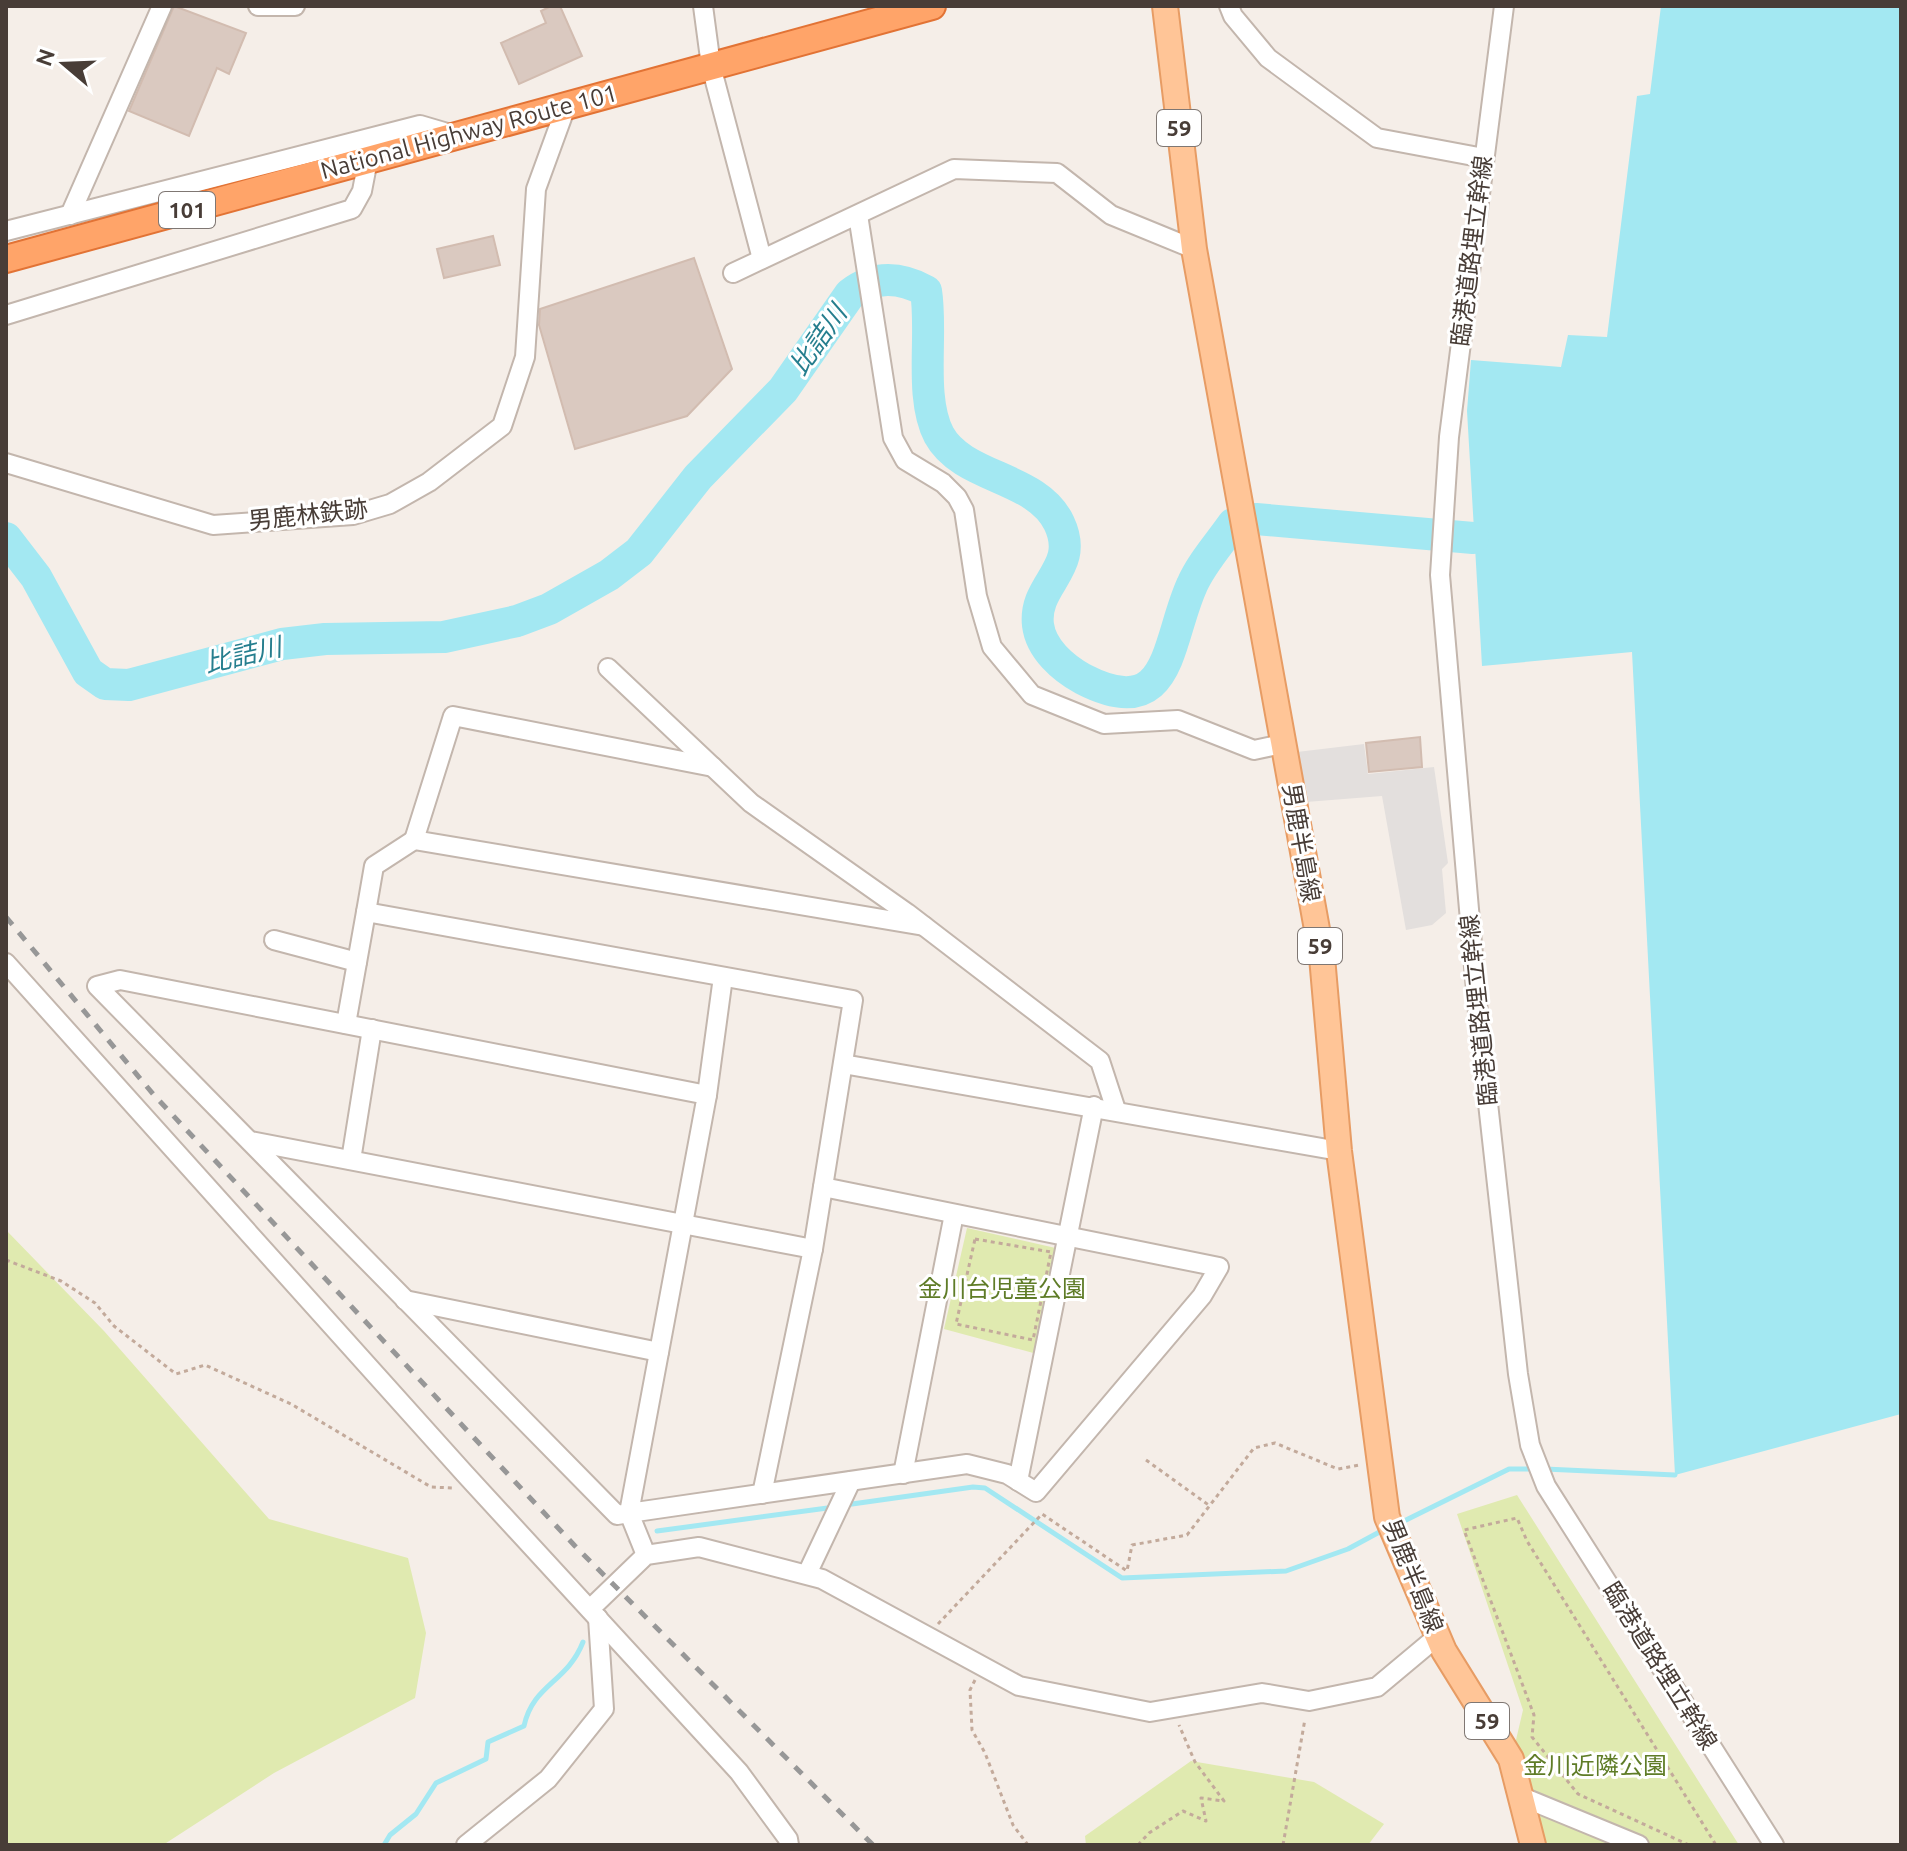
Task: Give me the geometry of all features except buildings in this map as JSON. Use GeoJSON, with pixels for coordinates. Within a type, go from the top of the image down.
{"type":"FeatureCollection","features":[{"type":"Feature","properties":{"kind":"highway","name":"National Highway Route 101"},"geometry":{"type":"LineString","coordinates":[[6,259],[932,6]]}},
{"type":"Feature","properties":{"kind":"main road","name":"男鹿半島線"},"geometry":{"type":"LineString","coordinates":[[1165,6],[1194,249],[1248,564],[1322,957],[1339,1151],[1378,1461],[1391,1527],[1438,1636],[1511,1759],[1533,1845]]}},
{"type":"Feature","properties":{"kind":"street"},"geometry":{"type":"LineString","coordinates":[[70,215],[162,6]]}},
{"type":"Feature","properties":{"kind":"street"},"geometry":{"type":"LineString","coordinates":[[258,6],[295,6]]}},
{"type":"Feature","properties":{"kind":"street"},"geometry":{"type":"LineString","coordinates":[[703,6],[711,66],[762,259]]}},
{"type":"Feature","properties":{"kind":"street"},"geometry":{"type":"LineString","coordinates":[[1229,6],[1233,16],[1268,58],[1377,138],[1484,158]]}},
{"type":"Feature","properties":{"kind":"street","name":"臨港道路埋立幹線"},"geometry":{"type":"LineString","coordinates":[[1504,6],[1443,497],[1440,575],[1478,1013],[1530,1445],[1546,1486],[1774,1845]]}},
{"type":"Feature","properties":{"kind":"street","name":"男鹿林鉄跡"},"geometry":{"type":"LineString","coordinates":[[6,463],[213,525],[353,515],[390,504],[429,482],[502,426],[525,357],[536,189],[567,104]]}},
{"type":"Feature","properties":{"kind":"street"},"geometry":{"type":"LineString","coordinates":[[6,231],[420,125],[456,136]]}},
{"type":"Feature","properties":{"kind":"street"},"geometry":{"type":"LineString","coordinates":[[6,315],[352,209],[362,191],[368,160]]}},
{"type":"Feature","properties":{"kind":"street"},"geometry":{"type":"LineString","coordinates":[[733,273],[954,169],[1057,173],[1111,215],[1194,249]]}},
{"type":"Feature","properties":{"kind":"street"},"geometry":{"type":"LineString","coordinates":[[858,215],[898,451],[905,460],[943,483],[957,497],[964,510],[977,596],[992,647],[1032,695],[1104,724],[1178,720],[1254,750],[1282,744]]}},
{"type":"Feature","properties":{"kind":"street"},"geometry":{"type":"LineString","coordinates":[[608,668],[751,803],[924,926],[1100,1061],[1116,1110]]}},
{"type":"Feature","properties":{"kind":"street"},"geometry":{"type":"LineString","coordinates":[[346,1024],[374,866],[414,840],[453,716],[713,767]]}},
{"type":"Feature","properties":{"kind":"street"},"geometry":{"type":"LineString","coordinates":[[414,840],[924,926]]}},
{"type":"Feature","properties":{"kind":"street"},"geometry":{"type":"LineString","coordinates":[[366,912],[853,1000],[813,1249],[762,1494]]}},
{"type":"Feature","properties":{"kind":"street"},"geometry":{"type":"LineString","coordinates":[[274,940],[357,962]]}},
{"type":"Feature","properties":{"kind":"street"},"geometry":{"type":"LineString","coordinates":[[6,963],[480,1490],[739,1772],[788,1839],[789,1845]]}},
{"type":"Feature","properties":{"kind":"street"},"geometry":{"type":"LineString","coordinates":[[646,1555],[629,1513],[707,1095],[723,977]]}},
{"type":"Feature","properties":{"kind":"street"},"geometry":{"type":"LineString","coordinates":[[707,1095],[120,980],[97,986],[617,1515],[967,1464],[1007,1474],[1036,1492],[1202,1296],[1219,1267],[823,1187]]}},
{"type":"Feature","properties":{"kind":"street"},"geometry":{"type":"LineString","coordinates":[[351,1160],[372,1029]]}},
{"type":"Feature","properties":{"kind":"street"},"geometry":{"type":"LineString","coordinates":[[843,1064],[1339,1151]]}},
{"type":"Feature","properties":{"kind":"street"},"geometry":{"type":"LineString","coordinates":[[1018,1481],[1070,1237],[1094,1106]]}},
{"type":"Feature","properties":{"kind":"street"},"geometry":{"type":"LineString","coordinates":[[250,1141],[813,1249]]}},
{"type":"Feature","properties":{"kind":"street"},"geometry":{"type":"LineString","coordinates":[[903,1474],[954,1214]]}},
{"type":"Feature","properties":{"kind":"street"},"geometry":{"type":"LineString","coordinates":[[405,1300],[659,1352]]}},
{"type":"Feature","properties":{"kind":"street"},"geometry":{"type":"LineString","coordinates":[[807,1574],[851,1481]]}},
{"type":"Feature","properties":{"kind":"street"},"geometry":{"type":"LineString","coordinates":[[466,1845],[548,1779],[586,1736],[604,1709],[594,1614],[646,1555],[699,1547],[807,1574],[822,1579],[1019,1686],[1150,1712],[1262,1693],[1309,1701],[1377,1687],[1438,1636]]}},
{"type":"Feature","properties":{"kind":"street"},"geometry":{"type":"LineString","coordinates":[[1520,1796],[1639,1845]]}},
{"type":"Feature","properties":{"kind":"path"},"geometry":{"type":"LineString","coordinates":[[975,1239],[1051,1252],[1033,1340],[956,1324],[975,1239]]}},
{"type":"Feature","properties":{"kind":"path"},"geometry":{"type":"LineString","coordinates":[[6,1260],[61,1281],[95,1303],[114,1326],[176,1374],[205,1365],[291,1404],[431,1487],[480,1490]]}},
{"type":"Feature","properties":{"kind":"path"},"geometry":{"type":"LineString","coordinates":[[927,1636],[1042,1514],[1127,1571],[1132,1545],[1187,1535],[1254,1448],[1275,1443],[1338,1469],[1378,1461]]}},
{"type":"Feature","properties":{"kind":"path"},"geometry":{"type":"LineString","coordinates":[[1146,1460],[1210,1506]]}},
{"type":"Feature","properties":{"kind":"path"},"geometry":{"type":"LineString","coordinates":[[1689,1845],[1578,1794],[1532,1737],[1534,1715],[1464,1530],[1517,1518],[1527,1541],[1716,1845]]}},
{"type":"Feature","properties":{"kind":"path"},"geometry":{"type":"LineString","coordinates":[[981,1666],[970,1690],[972,1730],[985,1753],[1013,1825],[1028,1845]]}},
{"type":"Feature","properties":{"kind":"path"},"geometry":{"type":"LineString","coordinates":[[1283,1845],[1309,1701]]}},
{"type":"Feature","properties":{"kind":"path"},"geometry":{"type":"LineString","coordinates":[[1138,1845],[1149,1833],[1183,1811],[1206,1821],[1201,1798],[1224,1801],[1195,1762],[1172,1708]]}},
{"type":"Feature","properties":{"kind":"green space","name":"金川台児童公園"},"geometry":{"type":"Polygon","coordinates":[[[967,1228],[1060,1249],[1037,1354],[944,1329],[967,1228]]]}},
{"type":"Feature","properties":{"kind":"green space"},"geometry":{"type":"Polygon","coordinates":[[[6,1230],[104,1331],[269,1519],[408,1558],[426,1633],[415,1698],[274,1773],[163,1845],[6,1845],[6,1230]]]}},
{"type":"Feature","properties":{"kind":"green space","name":"金川近隣公園"},"geometry":{"type":"Polygon","coordinates":[[[1517,1495],[1739,1845],[1535,1845],[1512,1757],[1523,1710],[1457,1514],[1517,1495]]]}},
{"type":"Feature","properties":{"kind":"green space"},"geometry":{"type":"Polygon","coordinates":[[[1191,1761],[1314,1782],[1384,1824],[1368,1845],[1086,1845],[1085,1836],[1191,1761]]]}},
{"type":"Feature","properties":{"kind":"shaded area"},"geometry":{"type":"Polygon","coordinates":[[[1364,744],[1368,774],[1434,767],[1448,863],[1442,869],[1446,913],[1432,925],[1406,930],[1382,796],[1306,802],[1297,752],[1364,744]]]}},
{"type":"Feature","properties":{"kind":"water"},"geometry":{"type":"Polygon","coordinates":[[[1661,6],[1901,6],[1901,1414],[1675,1475],[1632,652],[1482,666],[1467,411],[1471,360],[1561,367],[1568,335],[1607,337],[1637,96],[1650,94],[1661,6]]]}},
{"type":"Feature","properties":{"kind":"waterway","name":"比詰川"},"geometry":{"type":"LineString","coordinates":[[6,538],[36,577],[88,672],[105,684],[129,685],[282,644],[325,639],[444,637],[517,621],[549,609],[609,575],[639,552],[698,477],[783,390],[850,294],[869,284],[888,280],[907,283],[926,291],[928,384],[933,420],[939,435],[965,461],[1034,496],[1049,508],[1059,523],[1064,552],[1061,564],[1042,598],[1038,625],[1043,642],[1054,657],[1083,679],[1112,691],[1134,692],[1150,685],[1170,652],[1196,577],[1233,524],[1256,519],[1473,538]]}},
{"type":"Feature","properties":{"kind":"waterway"},"geometry":{"type":"LineString","coordinates":[[1398,1524],[1509,1469],[1535,1469]]}},
{"type":"Feature","properties":{"kind":"waterway"},"geometry":{"type":"LineString","coordinates":[[1545,1469],[1675,1475]]}},
{"type":"Feature","properties":{"kind":"waterway"},"geometry":{"type":"LineString","coordinates":[[845,1505],[973,1487],[985,1488],[1122,1578],[1286,1571],[1348,1549],[1385,1529]]}},
{"type":"Feature","properties":{"kind":"waterway"},"geometry":{"type":"LineString","coordinates":[[657,1531],[835,1507]]}},
{"type":"Feature","properties":{"kind":"waterway"},"geometry":{"type":"LineString","coordinates":[[384,1845],[390,1835],[416,1814],[436,1783],[486,1759],[488,1742],[524,1726],[535,1701],[568,1667],[583,1642]]}},
{"type":"Feature","properties":{"kind":"railway"},"geometry":{"type":"LineString","coordinates":[[6,917],[153,1094],[575,1546],[873,1845]]}}]}
